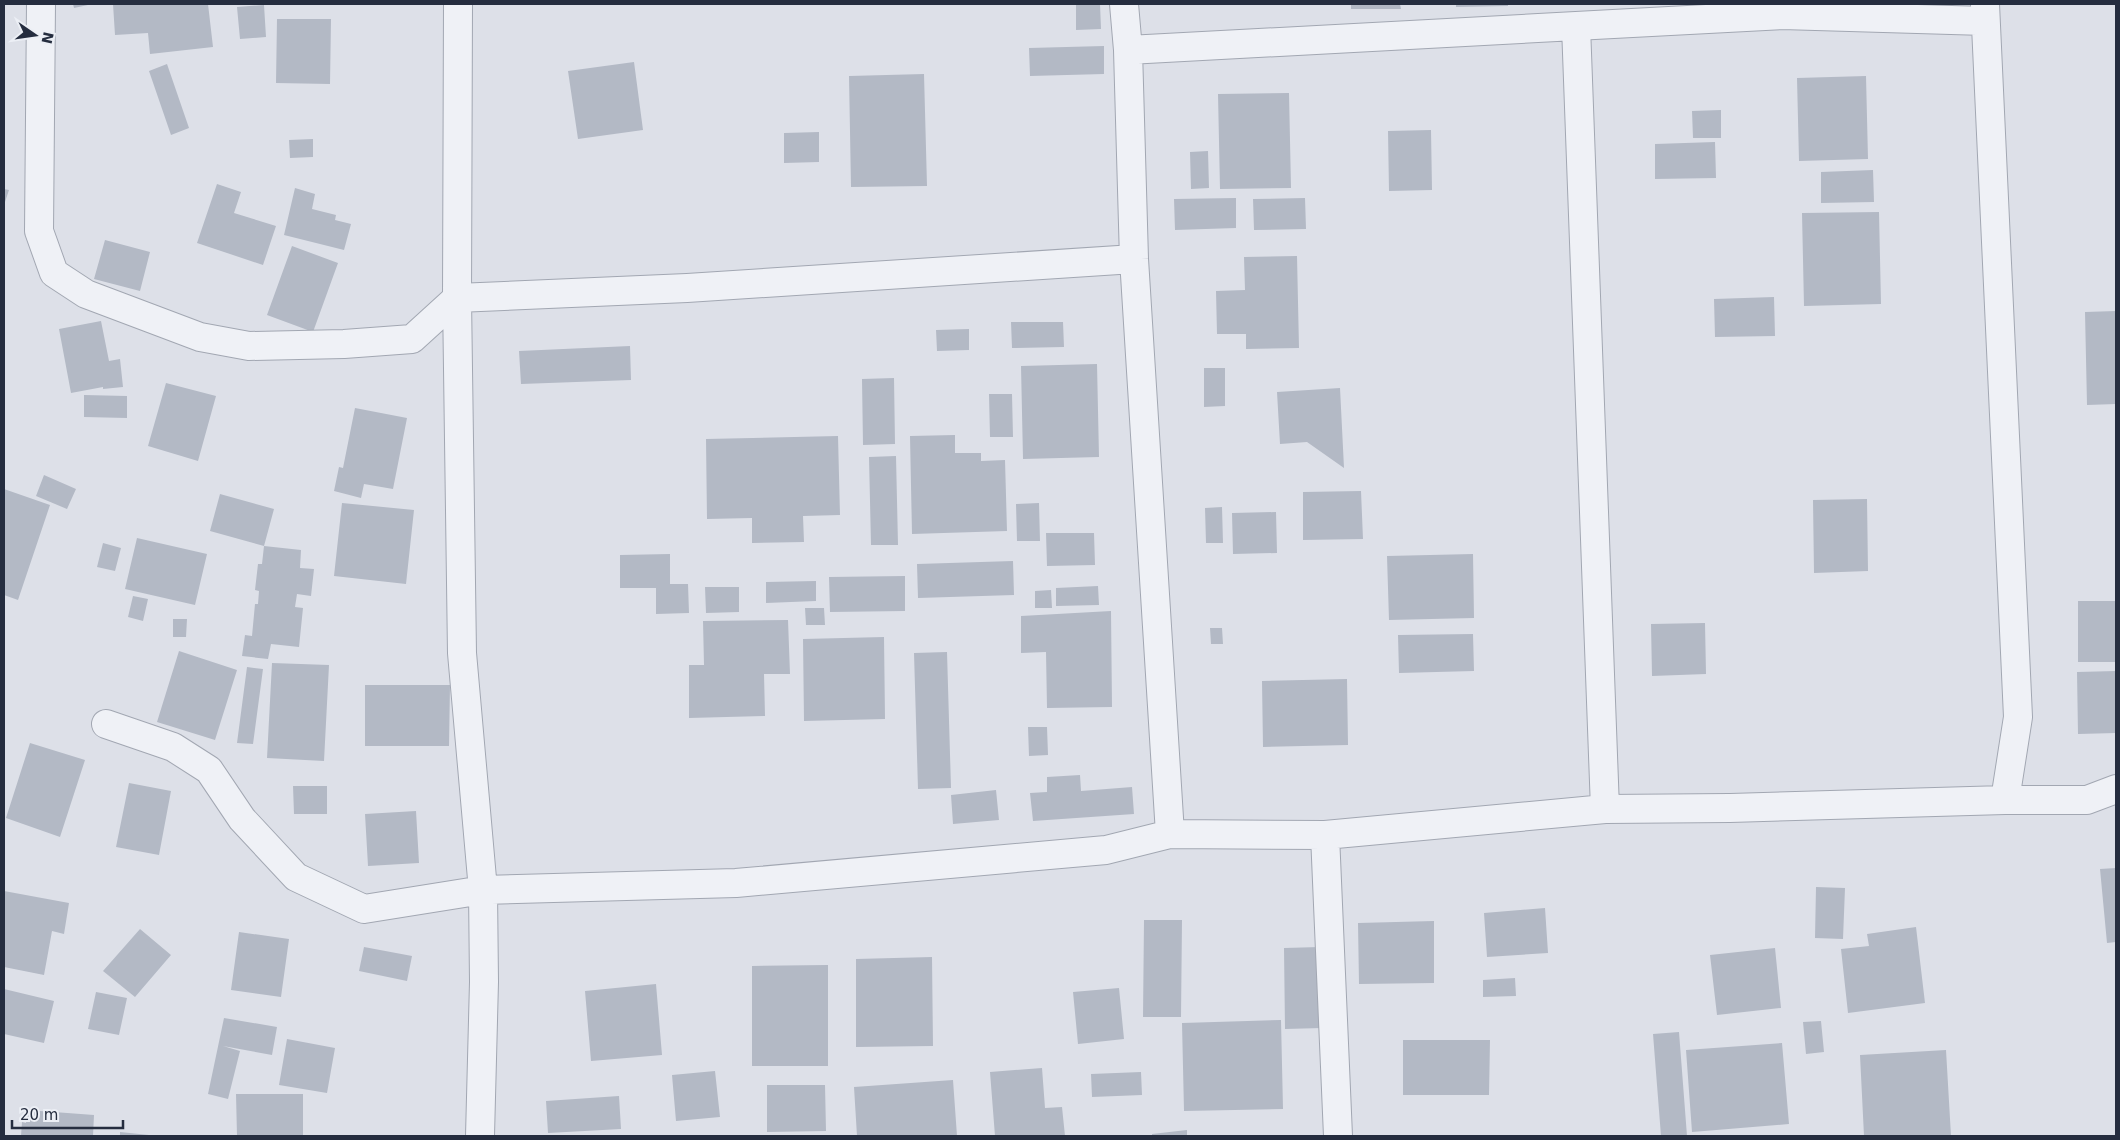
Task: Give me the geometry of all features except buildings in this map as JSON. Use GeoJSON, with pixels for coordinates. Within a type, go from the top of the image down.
{"type":"FeatureCollection","features":[{"type":"Feature","properties":{"kind":"street"},"geometry":{"type":"LineString","coordinates":[[41,4],[39,231],[54,273],[86,294],[200,337],[249,346],[344,344],[412,338],[457,298],[687,288],[1134,259]]}},
{"type":"Feature","properties":{"kind":"street"},"geometry":{"type":"LineString","coordinates":[[458,4],[457,298],[462,653],[483,890],[484,982],[480,1136]]}},
{"type":"Feature","properties":{"kind":"street"},"geometry":{"type":"LineString","coordinates":[[1124,4],[1128,50],[1134,259],[1170,834]]}},
{"type":"Feature","properties":{"kind":"street"},"geometry":{"type":"LineString","coordinates":[[1128,50],[1782,15],[1985,12],[2018,717],[2005,800]]}},
{"type":"Feature","properties":{"kind":"street"},"geometry":{"type":"LineString","coordinates":[[1576,26],[1604,809]]}},
{"type":"Feature","properties":{"kind":"street"},"geometry":{"type":"LineString","coordinates":[[106,724],[173,748],[209,770],[242,819],[296,877],[364,909],[483,890],[736,883],[1106,850],[1170,834],[1325,836],[1604,809],[1730,808],[2005,800],[2087,800],[2116,789]]}},
{"type":"Feature","properties":{"kind":"street"},"geometry":{"type":"LineString","coordinates":[[1325,836],[1338,1136]]}}]}
